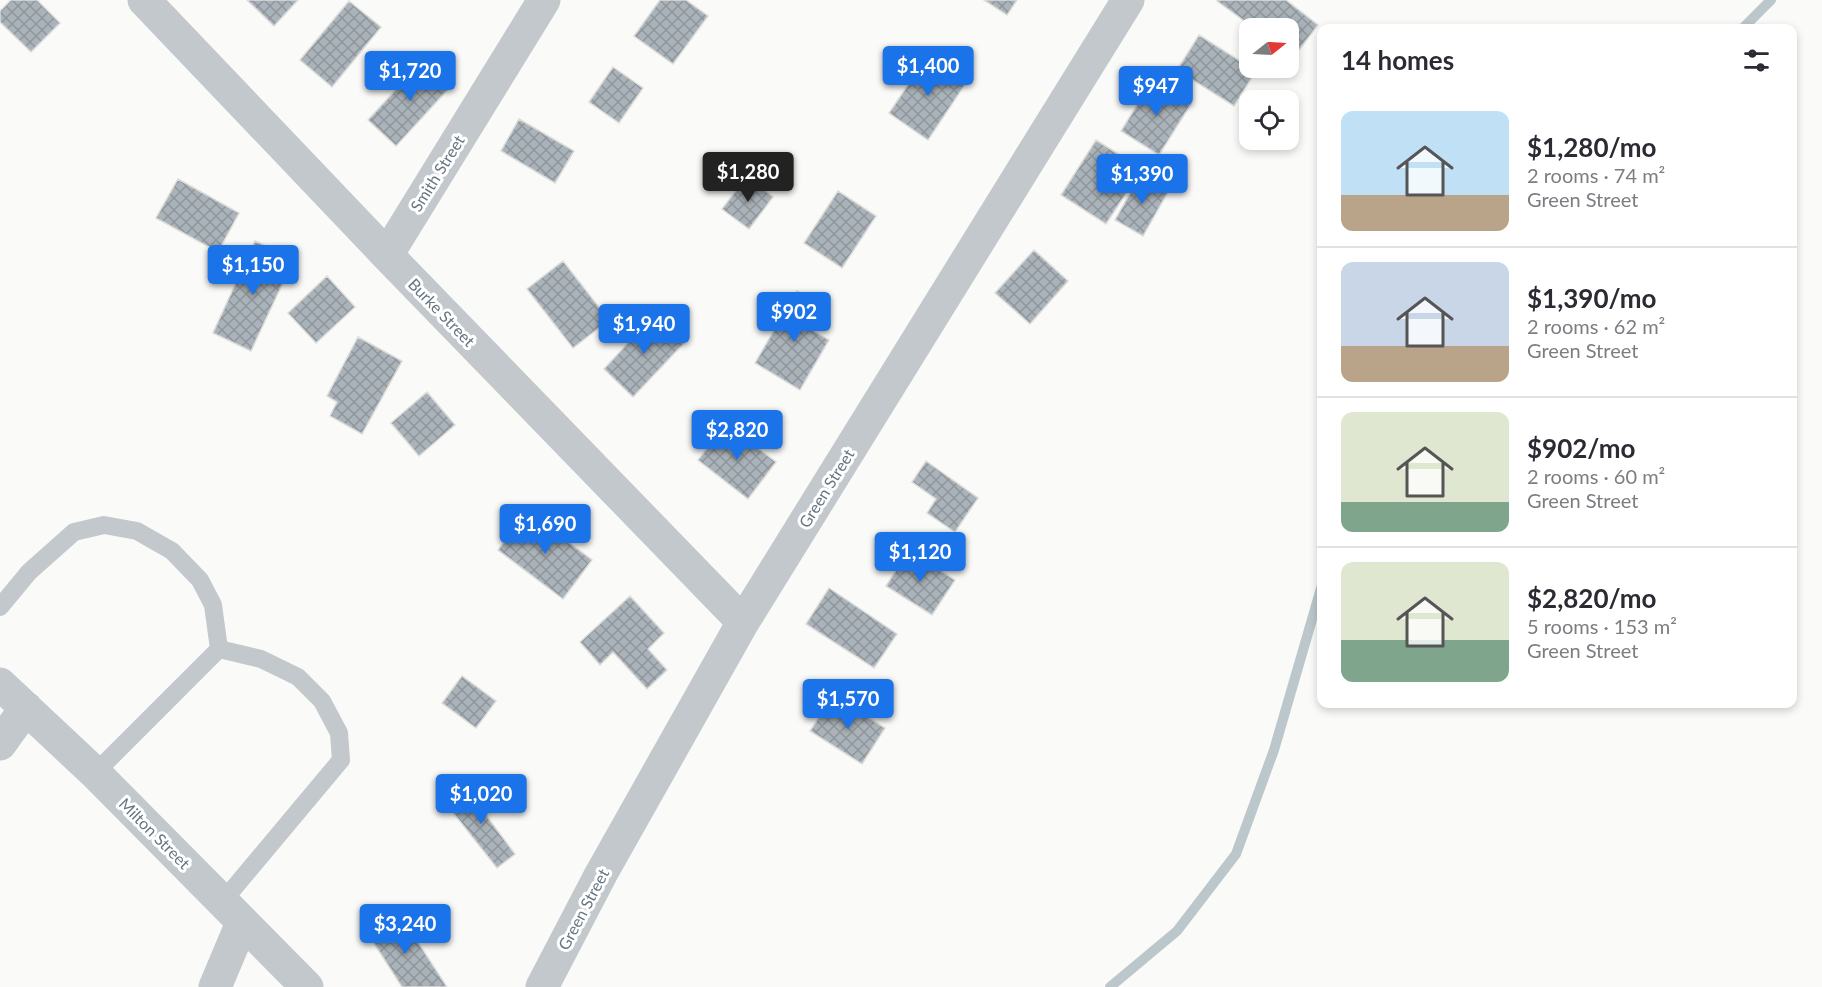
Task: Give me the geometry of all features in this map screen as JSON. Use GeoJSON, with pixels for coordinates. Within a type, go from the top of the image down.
{"type":"FeatureCollection","features":[{"type":"Feature","properties":{"kind":"street","name":"Burke Street"},"geometry":{"type":"LineString","coordinates":[[144,0],[387,255],[743,622]]}},
{"type":"Feature","properties":{"kind":"street","name":"Smith Street"},"geometry":{"type":"LineString","coordinates":[[387,255],[544,0]]}},
{"type":"Feature","properties":{"kind":"street","name":"Green Street"},"geometry":{"type":"LineString","coordinates":[[542,987],[601,874],[743,622],[1128,0]]}},
{"type":"Feature","properties":{"kind":"street","name":"Milton Street"},"geometry":{"type":"LineString","coordinates":[[0,684],[95,773],[306,987]]}},
{"type":"Feature","properties":{"kind":"street"},"geometry":{"type":"LineString","coordinates":[[0,744],[26,708]]}},
{"type":"Feature","properties":{"kind":"street"},"geometry":{"type":"LineString","coordinates":[[215,987],[233,912]]}},
{"type":"Feature","properties":{"kind":"lane"},"geometry":{"type":"LineString","coordinates":[[0,607],[29,572],[74,532],[104,525],[137,531],[172,551],[200,580],[213,605],[219,649]]}},
{"type":"Feature","properties":{"kind":"lane"},"geometry":{"type":"LineString","coordinates":[[95,773],[219,649]]}},
{"type":"Feature","properties":{"kind":"lane"},"geometry":{"type":"LineString","coordinates":[[219,649],[261,658],[298,677],[322,701],[339,733],[340,760],[233,912]]}},
{"type":"Feature","properties":{"kind":"building"},"geometry":{"type":"Polygon","coordinates":[[[11,0],[37,0],[60,23],[31,52],[0,22],[0,11],[11,0]]]}},
{"type":"Feature","properties":{"kind":"building"},"geometry":{"type":"Polygon","coordinates":[[[247,0],[298,0],[274,26],[247,0]]]}},
{"type":"Feature","properties":{"kind":"building"},"geometry":{"type":"Polygon","coordinates":[[[660,0],[686,0],[708,16],[673,64],[634,36],[660,0]]]}},
{"type":"Feature","properties":{"kind":"building"},"geometry":{"type":"Polygon","coordinates":[[[984,0],[1017,0],[1007,15],[984,0]]]}},
{"type":"Feature","properties":{"kind":"building"},"geometry":{"type":"Polygon","coordinates":[[[1286,0],[1317,26],[1299,50],[1299,18],[1240,18],[1217,1],[1286,0]]]}},
{"type":"Feature","properties":{"kind":"building"},"geometry":{"type":"Polygon","coordinates":[[[349,1],[381,27],[332,87],[300,60],[349,1]]]}},
{"type":"Feature","properties":{"kind":"building"},"geometry":{"type":"Polygon","coordinates":[[[1199,35],[1239,60],[1239,78],[1252,78],[1244,90],[1239,90],[1239,98],[1234,106],[1177,70],[1199,35]]]}},
{"type":"Feature","properties":{"kind":"building"},"geometry":{"type":"Polygon","coordinates":[[[929,54],[968,80],[928,140],[889,113],[929,54]]]}},
{"type":"Feature","properties":{"kind":"building"},"geometry":{"type":"Polygon","coordinates":[[[424,59],[452,85],[396,146],[368,120],[424,59]]]}},
{"type":"Feature","properties":{"kind":"building"},"geometry":{"type":"Polygon","coordinates":[[[613,67],[643,88],[619,123],[589,102],[613,67]]]}},
{"type":"Feature","properties":{"kind":"building"},"geometry":{"type":"Polygon","coordinates":[[[1153,79],[1191,104],[1159,155],[1121,131],[1153,79]]]}},
{"type":"Feature","properties":{"kind":"building"},"geometry":{"type":"Polygon","coordinates":[[[519,119],[574,151],[555,183],[501,151],[519,119]]]}},
{"type":"Feature","properties":{"kind":"building"},"geometry":{"type":"Polygon","coordinates":[[[1096,140],[1142,169],[1106,224],[1061,195],[1096,140]]]}},
{"type":"Feature","properties":{"kind":"building"},"geometry":{"type":"Polygon","coordinates":[[[1141,174],[1169,190],[1143,236],[1115,220],[1141,174]]]}},
{"type":"Feature","properties":{"kind":"building"},"geometry":{"type":"Polygon","coordinates":[[[747,176],[773,197],[749,229],[722,209],[747,176]]]}},
{"type":"Feature","properties":{"kind":"building"},"geometry":{"type":"Polygon","coordinates":[[[178,179],[239,213],[218,252],[156,218],[178,179]]]}},
{"type":"Feature","properties":{"kind":"building"},"geometry":{"type":"Polygon","coordinates":[[[838,191],[876,216],[842,268],[804,243],[838,191]]]}},
{"type":"Feature","properties":{"kind":"building"},"geometry":{"type":"Polygon","coordinates":[[[255,241],[294,259],[251,351],[213,333],[255,241]]]}},
{"type":"Feature","properties":{"kind":"building"},"geometry":{"type":"Polygon","coordinates":[[[1034,250],[1068,281],[1030,324],[995,293],[1034,250]]]}},
{"type":"Feature","properties":{"kind":"building"},"geometry":{"type":"Polygon","coordinates":[[[563,261],[609,320],[573,348],[527,289],[563,261]]]}},
{"type":"Feature","properties":{"kind":"building"},"geometry":{"type":"Polygon","coordinates":[[[327,276],[355,307],[316,343],[288,313],[327,276]]]}},
{"type":"Feature","properties":{"kind":"building"},"geometry":{"type":"Polygon","coordinates":[[[797,291],[822,306],[809,328],[829,340],[800,390],[755,363],[797,291]]]}},
{"type":"Feature","properties":{"kind":"building"},"geometry":{"type":"Polygon","coordinates":[[[655,314],[685,342],[633,397],[604,369],[655,314]]]}},
{"type":"Feature","properties":{"kind":"building"},"geometry":{"type":"Polygon","coordinates":[[[358,337],[402,361],[362,434],[330,416],[337,402],[327,396],[358,337]]]}},
{"type":"Feature","properties":{"kind":"building"},"geometry":{"type":"Polygon","coordinates":[[[427,392],[455,425],[419,456],[391,423],[427,392]]]}},
{"type":"Feature","properties":{"kind":"building"},"geometry":{"type":"Polygon","coordinates":[[[726,424],[776,462],[748,499],[698,460],[726,424]]]}},
{"type":"Feature","properties":{"kind":"building"},"geometry":{"type":"Polygon","coordinates":[[[926,461],[978,498],[955,532],[927,513],[936,499],[912,482],[926,461]]]}},
{"type":"Feature","properties":{"kind":"building"},"geometry":{"type":"Polygon","coordinates":[[[527,511],[592,560],[563,599],[498,550],[527,511]]]}},
{"type":"Feature","properties":{"kind":"building"},"geometry":{"type":"Polygon","coordinates":[[[909,550],[955,580],[932,615],[886,586],[909,550]]]}},
{"type":"Feature","properties":{"kind":"building"},"geometry":{"type":"Polygon","coordinates":[[[829,588],[897,634],[874,668],[806,624],[829,588]]]}},
{"type":"Feature","properties":{"kind":"building"},"geometry":{"type":"Polygon","coordinates":[[[630,596],[664,633],[648,649],[667,670],[647,689],[613,652],[600,665],[580,642],[630,596]]]}},
{"type":"Feature","properties":{"kind":"building"},"geometry":{"type":"Polygon","coordinates":[[[462,676],[496,701],[476,728],[442,703],[462,676]]]}},
{"type":"Feature","properties":{"kind":"building"},"geometry":{"type":"Polygon","coordinates":[[[833,695],[885,728],[862,764],[810,731],[833,695]]]}},
{"type":"Feature","properties":{"kind":"building"},"geometry":{"type":"Polygon","coordinates":[[[474,784],[493,808],[485,814],[515,854],[497,868],[447,805],[474,784]]]}},
{"type":"Feature","properties":{"kind":"building"},"geometry":{"type":"Polygon","coordinates":[[[399,913],[447,987],[402,987],[368,934],[399,913]]]}},
{"type":"Feature","properties":{"kind":"waterway"},"geometry":{"type":"LineString","coordinates":[[1747,24],[1771,0]]}},
{"type":"Feature","properties":{"kind":"waterway"},"geometry":{"type":"LineString","coordinates":[[1110,987],[1177,931],[1236,854],[1274,750],[1317,602]]}}]}
